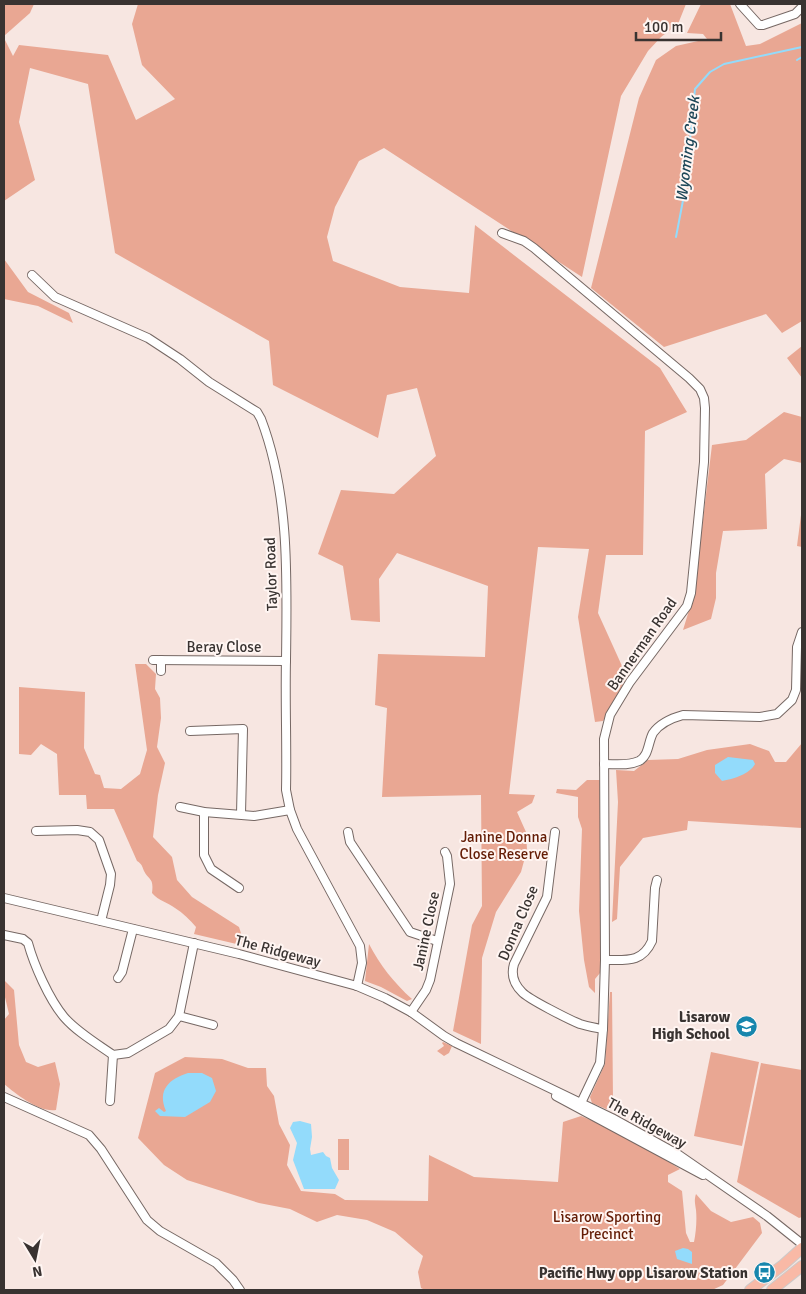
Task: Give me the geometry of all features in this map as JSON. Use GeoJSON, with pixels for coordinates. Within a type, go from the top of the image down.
{"type":"FeatureCollection","features":[{"type":"Feature","properties":{"kind":"main road"},"geometry":{"type":"LineString","coordinates":[[750,1290],[784,1265],[802,1248]]}},
{"type":"Feature","properties":{"kind":"main road"},"geometry":{"type":"LineString","coordinates":[[772,1290],[802,1266]]}},
{"type":"Feature","properties":{"kind":"street"},"geometry":{"type":"LineString","coordinates":[[740,4],[759,25],[763,26],[795,14],[802,7]]}},
{"type":"Feature","properties":{"kind":"street","name":"Bannerman Road"},"geometry":{"type":"LineString","coordinates":[[502,233],[524,241],[534,248],[689,378],[700,389],[704,398],[705,408],[704,462],[691,593],[687,606],[630,682],[610,714],[604,739],[605,960],[603,1029],[600,1063],[581,1103]]}},
{"type":"Feature","properties":{"kind":"street","name":"Taylor Road"},"geometry":{"type":"LineString","coordinates":[[32,275],[55,297],[148,338],[180,359],[209,382],[256,412],[264,426],[277,474],[283,509],[287,622],[286,790],[290,810],[297,829],[360,946],[362,963],[357,986]]}},
{"type":"Feature","properties":{"kind":"street"},"geometry":{"type":"LineString","coordinates":[[604,764],[626,765],[641,760],[649,748],[653,734],[671,718],[683,715],[760,716],[777,714],[792,700],[796,690],[797,647],[802,632]]}},
{"type":"Feature","properties":{"kind":"street","name":"Beray Close"},"geometry":{"type":"LineString","coordinates":[[161,671],[157,660],[286,661]]}},
{"type":"Feature","properties":{"kind":"street"},"geometry":{"type":"LineString","coordinates":[[190,731],[243,729],[240,814]]}},
{"type":"Feature","properties":{"kind":"street"},"geometry":{"type":"LineString","coordinates":[[180,808],[254,816],[290,810]]}},
{"type":"Feature","properties":{"kind":"street"},"geometry":{"type":"LineString","coordinates":[[204,812],[204,855],[211,869],[239,888]]}},
{"type":"Feature","properties":{"kind":"street"},"geometry":{"type":"LineString","coordinates":[[36,830],[77,830],[90,832],[99,840],[111,874],[101,921]]}},
{"type":"Feature","properties":{"kind":"street"},"geometry":{"type":"LineString","coordinates":[[348,832],[350,842],[410,932],[437,941]]}},
{"type":"Feature","properties":{"kind":"street","name":"Donna Close"},"geometry":{"type":"LineString","coordinates":[[555,832],[547,897],[512,971],[516,986],[526,996],[580,1024],[603,1029]]}},
{"type":"Feature","properties":{"kind":"street","name":"Janine Close"},"geometry":{"type":"LineString","coordinates":[[411,1012],[426,990],[430,980],[450,884],[448,856],[445,852]]}},
{"type":"Feature","properties":{"kind":"street"},"geometry":{"type":"LineString","coordinates":[[605,960],[631,960],[642,955],[648,949],[652,941],[655,888],[658,880]]}},
{"type":"Feature","properties":{"kind":"street","name":"The Ridgeway"},"geometry":{"type":"LineString","coordinates":[[4,898],[194,943],[357,986],[385,998],[411,1012],[444,1036],[526,1078],[612,1118],[679,1155],[725,1185],[802,1244]]}},
{"type":"Feature","properties":{"kind":"street"},"geometry":{"type":"LineString","coordinates":[[118,978],[122,972],[133,929]]}},
{"type":"Feature","properties":{"kind":"street"},"geometry":{"type":"LineString","coordinates":[[4,935],[24,940],[28,943],[44,984],[63,1016],[83,1034],[113,1055],[128,1053],[144,1044],[169,1029],[179,1016],[194,943]]}},
{"type":"Feature","properties":{"kind":"street"},"geometry":{"type":"LineString","coordinates":[[179,1016],[213,1025]]}},
{"type":"Feature","properties":{"kind":"street"},"geometry":{"type":"LineString","coordinates":[[110,1101],[113,1055]]}},
{"type":"Feature","properties":{"kind":"street","name":"The Ridgeway"},"geometry":{"type":"LineString","coordinates":[[526,1078],[670,1158],[725,1185]]}},
{"type":"Feature","properties":{"kind":"street"},"geometry":{"type":"LineString","coordinates":[[4,1097],[88,1134],[101,1149],[147,1220],[160,1230],[216,1263],[240,1290]]}},
{"type":"Feature","properties":{"kind":"street"},"geometry":{"type":"LineString","coordinates":[[581,1103],[585,1112]]}},
{"type":"Feature","properties":{"kind":"street"},"geometry":{"type":"LineString","coordinates":[[612,1118],[613,1123],[620,1126],[620,1130]]}},
{"type":"Feature","properties":{"kind":"street"},"geometry":{"type":"LineString","coordinates":[[670,1158],[679,1155]]}},
{"type":"Feature","properties":{"kind":"green space"},"geometry":{"type":"Polygon","coordinates":[[[4,4],[34,4],[30,13],[4,36],[4,4]]]}},
{"type":"Feature","properties":{"kind":"green space","name":"Janine Donna Close Reserve"},"geometry":{"type":"Polygon","coordinates":[[[138,4],[686,4],[678,24],[661,37],[648,51],[621,96],[582,277],[384,148],[359,161],[335,207],[327,237],[333,261],[400,287],[469,293],[475,225],[660,368],[687,412],[645,431],[643,555],[606,555],[598,613],[627,677],[603,721],[595,722],[578,617],[589,549],[538,547],[509,794],[535,795],[532,803],[517,812],[526,832],[527,850],[521,872],[496,912],[482,958],[481,1044],[453,1031],[472,925],[482,906],[481,795],[382,797],[387,708],[375,705],[378,654],[485,657],[488,586],[397,553],[379,579],[380,622],[351,620],[343,566],[318,554],[341,490],[394,494],[436,456],[417,388],[387,395],[378,438],[273,385],[269,341],[115,253],[88,84],[30,68],[19,122],[35,180],[4,201],[4,38],[13,56],[19,45],[108,55],[136,120],[175,99],[142,65],[132,24],[138,4]]]}},
{"type":"Feature","properties":{"kind":"green space"},"geometry":{"type":"Polygon","coordinates":[[[701,4],[730,4],[746,46],[760,44],[802,23],[802,321],[782,333],[766,314],[664,347],[591,288],[639,98],[656,60],[676,46],[707,39],[703,34],[687,33],[701,4]]]}},
{"type":"Feature","properties":{"kind":"green space"},"geometry":{"type":"Polygon","coordinates":[[[4,259],[28,292],[69,313],[73,323],[38,306],[4,299],[4,259]]]}},
{"type":"Feature","properties":{"kind":"green space"},"geometry":{"type":"Polygon","coordinates":[[[802,346],[802,378],[787,358],[802,346]]]}},
{"type":"Feature","properties":{"kind":"green space"},"geometry":{"type":"Polygon","coordinates":[[[784,412],[802,417],[802,463],[784,459],[765,474],[767,529],[723,531],[716,573],[716,598],[711,619],[683,630],[694,594],[712,445],[746,440],[784,412]]]}},
{"type":"Feature","properties":{"kind":"green space"},"geometry":{"type":"Polygon","coordinates":[[[802,507],[802,547],[797,546],[802,507]]]}},
{"type":"Feature","properties":{"kind":"green space"},"geometry":{"type":"Polygon","coordinates":[[[135,664],[146,664],[156,674],[155,689],[160,698],[161,718],[157,747],[165,763],[158,795],[153,837],[172,857],[177,880],[192,897],[239,927],[245,946],[194,934],[196,927],[189,919],[152,893],[152,882],[141,864],[137,861],[114,809],[87,809],[86,795],[59,795],[57,754],[41,744],[31,755],[19,754],[19,687],[85,692],[84,748],[95,774],[100,775],[104,788],[121,789],[140,774],[147,750],[135,664]]]}},
{"type":"Feature","properties":{"kind":"green space"},"geometry":{"type":"Polygon","coordinates":[[[802,743],[802,828],[688,821],[687,830],[643,838],[620,867],[617,919],[612,922],[618,802],[616,770],[634,771],[648,760],[678,759],[707,750],[750,744],[769,751],[775,762],[786,762],[802,743]]]}},
{"type":"Feature","properties":{"kind":"green space"},"geometry":{"type":"Polygon","coordinates":[[[587,780],[600,780],[600,973],[595,979],[595,993],[589,987],[579,911],[582,829],[578,817],[578,797],[556,793],[557,789],[576,790],[587,780]]]}},
{"type":"Feature","properties":{"kind":"green space"},"geometry":{"type":"Polygon","coordinates":[[[369,944],[388,973],[412,999],[407,1001],[365,981],[369,944]]]}},
{"type":"Feature","properties":{"kind":"green space"},"geometry":{"type":"Polygon","coordinates":[[[4,980],[14,990],[19,1045],[26,1062],[38,1067],[55,1062],[60,1084],[56,1110],[43,1109],[36,1106],[4,1084],[4,1020],[9,1014],[4,993],[4,980]]]}},
{"type":"Feature","properties":{"kind":"green space"},"geometry":{"type":"Polygon","coordinates":[[[610,992],[612,992],[613,1101],[615,1105],[606,1109],[592,1103],[590,1097],[605,1064],[610,992]]]}},
{"type":"Feature","properties":{"kind":"green space"},"geometry":{"type":"Polygon","coordinates":[[[443,1042],[452,1046],[449,1053],[444,1056],[437,1051],[444,1046],[443,1042]]]}},
{"type":"Feature","properties":{"kind":"green space"},"geometry":{"type":"Polygon","coordinates":[[[711,1052],[759,1062],[742,1146],[694,1136],[711,1052]]]}},
{"type":"Feature","properties":{"kind":"green space","name":"Lisarow Sporting Precinct"},"geometry":{"type":"Polygon","coordinates":[[[185,1057],[222,1059],[248,1068],[266,1068],[267,1086],[274,1096],[279,1124],[290,1145],[287,1165],[301,1191],[335,1194],[345,1200],[428,1201],[429,1155],[474,1177],[558,1182],[563,1122],[581,1116],[658,1155],[680,1169],[668,1175],[668,1182],[682,1191],[686,1233],[690,1242],[694,1242],[695,1234],[696,1194],[711,1211],[731,1222],[753,1217],[760,1223],[762,1233],[723,1285],[712,1290],[425,1290],[421,1288],[418,1272],[423,1256],[395,1232],[367,1220],[337,1215],[317,1222],[290,1209],[259,1203],[187,1180],[164,1165],[138,1138],[155,1073],[185,1057]]]}},
{"type":"Feature","properties":{"kind":"green space"},"geometry":{"type":"Polygon","coordinates":[[[761,1063],[802,1070],[802,1217],[799,1218],[737,1182],[761,1063]]]}},
{"type":"Feature","properties":{"kind":"green space"},"geometry":{"type":"Polygon","coordinates":[[[338,1139],[349,1139],[349,1170],[338,1170],[338,1139]]]}},
{"type":"Feature","properties":{"kind":"water"},"geometry":{"type":"Polygon","coordinates":[[[728,757],[753,760],[755,764],[749,771],[722,781],[715,773],[715,765],[728,757]]]}},
{"type":"Feature","properties":{"kind":"water"},"geometry":{"type":"Polygon","coordinates":[[[202,1073],[212,1078],[216,1091],[210,1102],[185,1117],[160,1116],[155,1111],[159,1108],[164,1112],[166,1111],[163,1097],[166,1086],[181,1075],[202,1073]]]}},
{"type":"Feature","properties":{"kind":"water"},"geometry":{"type":"Polygon","coordinates":[[[300,1121],[311,1124],[311,1155],[323,1152],[330,1158],[332,1168],[339,1180],[335,1189],[304,1189],[293,1160],[297,1143],[290,1128],[293,1122],[300,1121]]]}},
{"type":"Feature","properties":{"kind":"water"},"geometry":{"type":"Polygon","coordinates":[[[683,1248],[692,1252],[692,1264],[677,1259],[675,1251],[683,1248]]]}},
{"type":"Feature","properties":{"kind":"waterway","name":"Wyoming Creek"},"geometry":{"type":"LineString","coordinates":[[676,237],[685,190],[695,89],[710,72],[724,64],[802,47]]}},
{"type":"Feature","properties":{"kind":"waterway"},"geometry":{"type":"LineString","coordinates":[[797,60],[802,57]]}},
{"type":"Feature","properties":{"kind":"place","name":"Lisarow High School"},"geometry":{"type":"Point","coordinates":[746,1026]}},
{"type":"Feature","properties":{"kind":"place","name":"Pacific Hwy opp Lisarow Station"},"geometry":{"type":"Point","coordinates":[764,1273]}}]}
